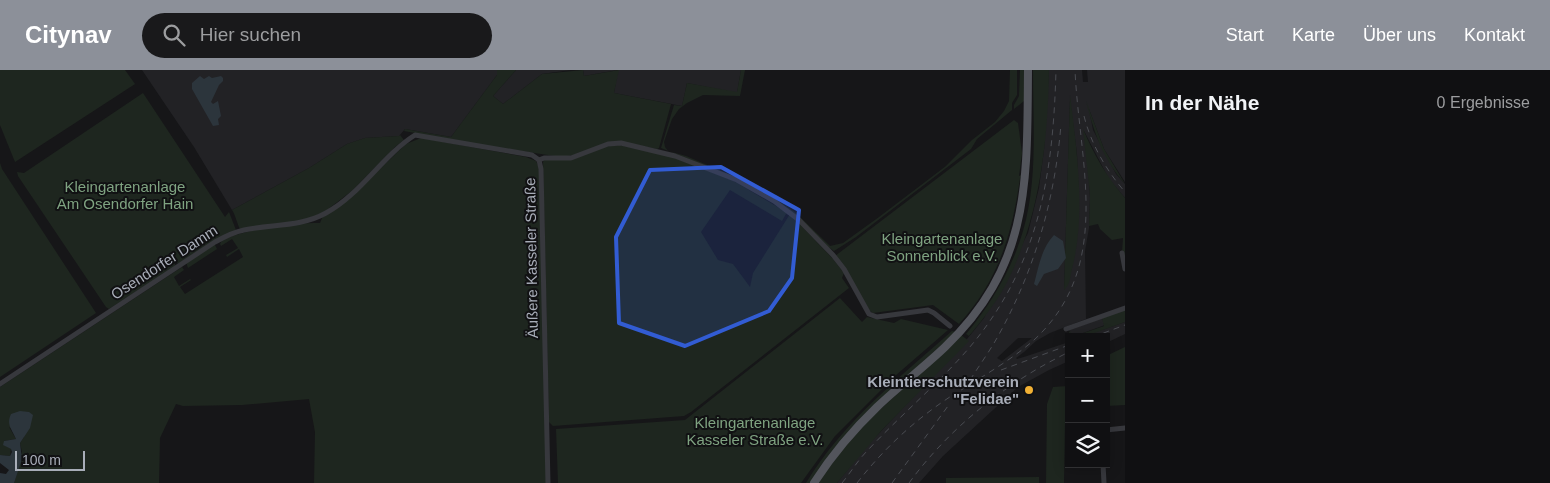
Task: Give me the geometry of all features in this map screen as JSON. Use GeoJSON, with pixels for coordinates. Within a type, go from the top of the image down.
{"type":"FeatureCollection","features":[{"type":"Feature","properties":{"kind":"main road"},"geometry":{"type":"LineString","coordinates":[[814,483],[857,427],[958,334],[977,311],[998,276],[1018,227],[1024,193],[1027,159],[1028,70]]}},
{"type":"Feature","properties":{"kind":"street","name":"Osendorfer Damm"},"geometry":{"type":"LineString","coordinates":[[0,384],[215,242],[238,232],[306,221],[328,212],[344,200],[415,135],[532,155],[539,160]]}},
{"type":"Feature","properties":{"kind":"street","name":"Äußere Kasseler Straße"},"geometry":{"type":"LineString","coordinates":[[548,483],[541,169],[539,160],[544,158],[571,158],[608,144],[621,143],[659,151],[718,172],[774,202],[799,220],[844,269],[869,314],[877,317],[928,310],[950,326]]}},
{"type":"Feature","properties":{"kind":"street"},"geometry":{"type":"LineString","coordinates":[[1122,253],[1125,269]]}},
{"type":"Feature","properties":{"kind":"street"},"geometry":{"type":"LineString","coordinates":[[1066,329],[1125,308]]}},
{"type":"Feature","properties":{"kind":"street"},"geometry":{"type":"LineString","coordinates":[[1110,429],[1125,428]]}},
{"type":"Feature","properties":{"kind":"street"},"geometry":{"type":"LineString","coordinates":[[1103,468],[1104,483]]}},
{"type":"Feature","properties":{"kind":"highlighted area"},"geometry":{"type":"Polygon","coordinates":[[[721,167],[799,210],[792,278],[769,311],[685,346],[619,323],[616,237],[650,170],[721,167]]]}},
{"type":"Feature","properties":{"kind":"shaded area"},"geometry":{"type":"Polygon","coordinates":[[[142,70],[507,70],[497,75],[451,137],[405,129],[399,136],[365,138],[347,144],[309,168],[232,210],[194,147],[142,70]]]}},
{"type":"Feature","properties":{"kind":"shaded area"},"geometry":{"type":"Polygon","coordinates":[[[516,70],[571,70],[542,74],[503,104],[493,96],[516,70]]]}},
{"type":"Feature","properties":{"kind":"shaded area"},"geometry":{"type":"Polygon","coordinates":[[[583,70],[618,70],[584,76],[583,70]]]}},
{"type":"Feature","properties":{"kind":"shaded area"},"geometry":{"type":"Polygon","coordinates":[[[618,70],[741,70],[737,93],[687,83],[682,106],[614,93],[618,70]]]}},
{"type":"Feature","properties":{"kind":"shaded area"},"geometry":{"type":"Polygon","coordinates":[[[1049,70],[1082,70],[1083,82],[1088,82],[1087,70],[1125,70],[1125,182],[1104,149],[1089,109],[1093,130],[1116,174],[1125,184],[1125,198],[1109,179],[1084,131],[1090,198],[1089,228],[1085,251],[1086,319],[1050,333],[1036,341],[1016,358],[1065,343],[1065,363],[1018,387],[943,456],[919,483],[837,483],[867,446],[959,349],[984,318],[1028,233],[1039,188],[1044,149],[1049,70]],[[1070,100],[1064,290],[1079,205],[1077,154],[1070,100]],[[1018,338],[997,358],[1002,361],[1032,338],[1018,338]]]}},
{"type":"Feature","properties":{"kind":"shaded area"},"geometry":{"type":"Polygon","coordinates":[[[200,76],[204,79],[209,76],[212,78],[221,76],[223,78],[211,102],[213,104],[218,101],[221,116],[218,119],[219,125],[213,126],[192,89],[192,83],[200,76]]]}},
{"type":"Feature","properties":{"kind":"shaded area"},"geometry":{"type":"Polygon","coordinates":[[[1054,235],[1063,241],[1066,258],[1058,269],[1044,274],[1037,286],[1034,284],[1041,258],[1046,246],[1054,235]]]}},
{"type":"Feature","properties":{"kind":"shaded area"},"geometry":{"type":"Polygon","coordinates":[[[1102,318],[1105,325],[1083,333],[1070,333],[1069,330],[1102,318]]]}},
{"type":"Feature","properties":{"kind":"shaded area"},"geometry":{"type":"Polygon","coordinates":[[[1125,322],[1125,334],[1110,341],[1110,333],[1093,333],[1125,322]]]}},
{"type":"Feature","properties":{"kind":"shaded area"},"geometry":{"type":"Polygon","coordinates":[[[20,411],[29,412],[33,415],[30,428],[20,443],[22,459],[14,483],[0,483],[0,473],[6,474],[9,470],[0,463],[0,455],[10,456],[12,452],[11,449],[3,445],[4,441],[16,439],[9,421],[11,414],[20,411]]]}},
{"type":"Feature","properties":{"kind":"green space"},"geometry":{"type":"Polygon","coordinates":[[[0,70],[125,70],[135,84],[15,162],[0,125],[0,70]]]}},
{"type":"Feature","properties":{"kind":"green space"},"geometry":{"type":"Polygon","coordinates":[[[497,70],[516,70],[493,96],[503,104],[542,74],[583,70],[584,76],[619,70],[614,93],[671,104],[659,148],[621,142],[561,157],[404,131],[405,129],[451,137],[497,75],[497,70]]]}},
{"type":"Feature","properties":{"kind":"green space"},"geometry":{"type":"Polygon","coordinates":[[[741,70],[745,70],[740,96],[703,95],[679,109],[672,119],[664,142],[668,151],[661,148],[674,105],[682,106],[687,83],[737,92],[741,70]]]}},
{"type":"Feature","properties":{"kind":"green space"},"geometry":{"type":"Polygon","coordinates":[[[1010,70],[1017,70],[1017,95],[1012,103],[1012,110],[977,139],[971,149],[856,237],[834,251],[780,202],[737,178],[670,152],[686,156],[738,178],[779,201],[796,213],[830,246],[843,243],[946,166],[972,140],[995,122],[1009,101],[1010,70]]]}},
{"type":"Feature","properties":{"kind":"green space"},"geometry":{"type":"Polygon","coordinates":[[[1020,70],[1024,70],[1024,101],[1014,109],[1019,96],[1020,70]]]}},
{"type":"Feature","properties":{"kind":"green space"},"geometry":{"type":"Polygon","coordinates":[[[1033,70],[1049,70],[1044,149],[1029,227],[1006,284],[991,308],[969,336],[966,334],[984,311],[1007,272],[1023,231],[1028,212],[1034,151],[1033,70]]]}},
{"type":"Feature","properties":{"kind":"green space","name":"Kleingartenanlage Am Osendorfer Hain"},"geometry":{"type":"Polygon","coordinates":[[[143,93],[225,217],[229,212],[236,230],[178,264],[171,253],[168,255],[175,264],[175,267],[109,309],[17,172],[24,173],[143,93]]]}},
{"type":"Feature","properties":{"kind":"green space"},"geometry":{"type":"Polygon","coordinates":[[[1070,95],[1079,183],[1079,227],[1070,281],[1064,290],[1070,95]]]}},
{"type":"Feature","properties":{"kind":"green space"},"geometry":{"type":"Polygon","coordinates":[[[1086,101],[1104,149],[1125,184],[1117,175],[1100,145],[1086,101]]]}},
{"type":"Feature","properties":{"kind":"green space","name":"Kleingartenanlage Sonnenblick e.V."},"geometry":{"type":"Polygon","coordinates":[[[1014,120],[1018,123],[1022,153],[1019,176],[1022,175],[1013,219],[993,274],[972,308],[959,324],[933,305],[873,313],[870,311],[835,256],[1014,120]]]}},
{"type":"Feature","properties":{"kind":"green space"},"geometry":{"type":"Polygon","coordinates":[[[1083,129],[1101,165],[1125,198],[1125,269],[1122,253],[1123,238],[1112,240],[1100,229],[1098,224],[1089,226],[1090,195],[1083,129]]]}},
{"type":"Feature","properties":{"kind":"green space"},"geometry":{"type":"Polygon","coordinates":[[[400,135],[404,140],[353,190],[323,213],[300,221],[240,229],[232,210],[309,168],[347,144],[365,138],[400,135]]]}},
{"type":"Feature","properties":{"kind":"green space"},"geometry":{"type":"Polygon","coordinates":[[[421,138],[526,157],[536,161],[539,167],[547,483],[314,483],[315,432],[309,399],[242,405],[183,406],[176,404],[160,438],[159,483],[14,483],[22,452],[20,443],[24,437],[9,427],[16,439],[4,441],[4,445],[11,449],[10,456],[0,455],[0,387],[182,267],[184,270],[174,277],[179,286],[191,280],[180,287],[185,294],[243,257],[239,249],[227,257],[226,255],[238,248],[232,239],[221,246],[222,240],[270,227],[320,223],[323,216],[345,202],[406,144],[421,138]]]}},
{"type":"Feature","properties":{"kind":"green space"},"geometry":{"type":"Polygon","coordinates":[[[619,145],[665,154],[734,181],[786,212],[782,221],[730,190],[701,232],[718,260],[733,264],[750,287],[753,273],[790,214],[834,260],[844,273],[842,278],[849,288],[684,416],[553,426],[549,422],[543,162],[544,160],[563,160],[602,147],[619,145]]]}},
{"type":"Feature","properties":{"kind":"green space"},"geometry":{"type":"Polygon","coordinates":[[[0,163],[2,169],[96,313],[0,377],[0,163]]]}},
{"type":"Feature","properties":{"kind":"green space"},"geometry":{"type":"Polygon","coordinates":[[[212,245],[215,245],[217,249],[188,268],[186,262],[212,245]]]}},
{"type":"Feature","properties":{"kind":"green space","name":"Kleingartenanlage Kasseler Straße e.V."},"geometry":{"type":"Polygon","coordinates":[[[840,298],[862,322],[867,317],[894,323],[901,319],[948,330],[895,376],[835,436],[801,483],[558,483],[556,429],[685,420],[840,298]]]}},
{"type":"Feature","properties":{"kind":"green space"},"geometry":{"type":"Polygon","coordinates":[[[1125,310],[1125,322],[1094,333],[1084,333],[1104,326],[1102,318],[1125,310]]]}},
{"type":"Feature","properties":{"kind":"green space"},"geometry":{"type":"Polygon","coordinates":[[[952,331],[956,332],[886,395],[811,483],[806,483],[854,420],[952,331]]]}},
{"type":"Feature","properties":{"kind":"green space"},"geometry":{"type":"Polygon","coordinates":[[[961,335],[969,341],[881,431],[837,483],[817,483],[859,429],[961,335]]]}},
{"type":"Feature","properties":{"kind":"green space"},"geometry":{"type":"Polygon","coordinates":[[[1125,347],[1125,405],[1110,406],[1110,354],[1125,347]]]}},
{"type":"Feature","properties":{"kind":"green space"},"geometry":{"type":"Polygon","coordinates":[[[1065,386],[1064,483],[1046,483],[1047,404],[1053,387],[1065,386]]]}},
{"type":"Feature","properties":{"kind":"green space"},"geometry":{"type":"Polygon","coordinates":[[[1039,477],[1039,483],[946,483],[946,478],[1039,477]]]}},
{"type":"Feature","properties":{"kind":"railway"},"geometry":{"type":"LineString","coordinates":[[842,483],[868,450],[962,356],[988,324],[1008,291],[1024,257],[1036,222],[1045,186],[1051,149],[1056,70]]}},
{"type":"Feature","properties":{"kind":"railway"},"geometry":{"type":"LineString","coordinates":[[952,396],[1004,363],[1034,340],[1059,311],[1075,280],[1083,247],[1086,212],[1085,177],[1075,70]]}},
{"type":"Feature","properties":{"kind":"railway"},"geometry":{"type":"LineString","coordinates":[[1084,116],[1100,156],[1125,192]]}},
{"type":"Feature","properties":{"kind":"railway"},"geometry":{"type":"LineString","coordinates":[[970,380],[994,343],[1010,313],[1032,261],[1041,235],[1054,180],[1061,124]]}},
{"type":"Feature","properties":{"kind":"railway"},"geometry":{"type":"LineString","coordinates":[[1104,333],[1125,325]]}},
{"type":"Feature","properties":{"kind":"railway"},"geometry":{"type":"LineString","coordinates":[[1001,370],[1065,346]]}},
{"type":"Feature","properties":{"kind":"railway"},"geometry":{"type":"LineString","coordinates":[[909,483],[943,443],[981,408],[1024,377],[1065,354]]}},
{"type":"Feature","properties":{"kind":"railway"},"geometry":{"type":"LineString","coordinates":[[857,483],[879,457],[903,434],[928,412],[956,393]]}},
{"type":"Feature","properties":{"kind":"railway"},"geometry":{"type":"LineString","coordinates":[[892,483],[948,406]]}},
{"type":"Feature","properties":{"kind":"place","name":"Kleintierschutzverein \"Felidae\""},"geometry":{"type":"Point","coordinates":[1029,390]}}]}
